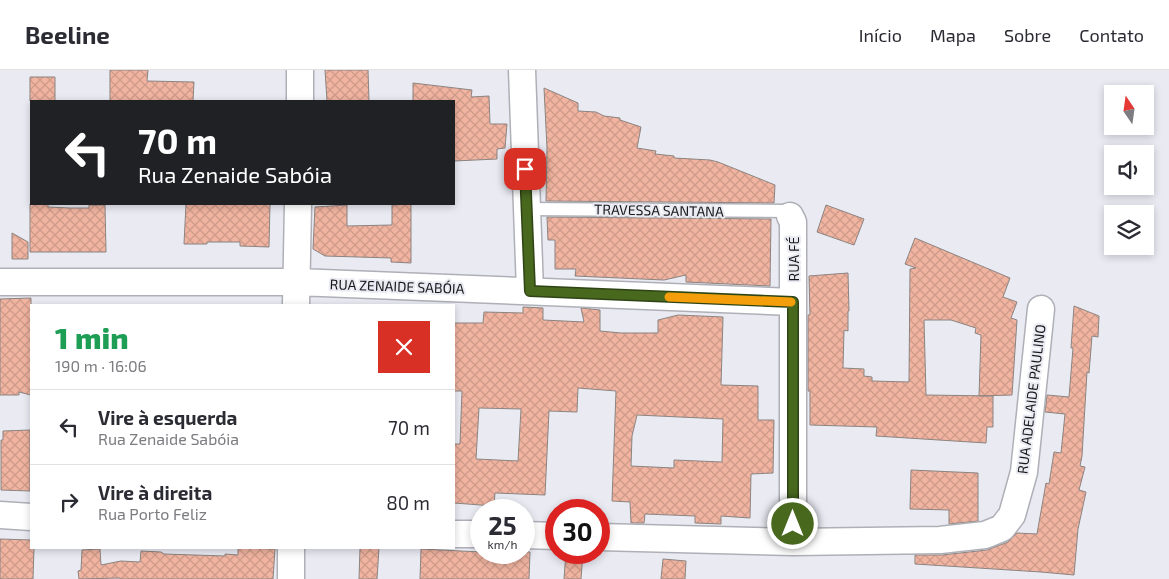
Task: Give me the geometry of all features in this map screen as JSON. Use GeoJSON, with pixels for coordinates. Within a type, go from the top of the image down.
{"type":"FeatureCollection","features":[{"type":"Feature","properties":{"kind":"street"},"geometry":{"type":"LineString","coordinates":[[300,70],[300,100]]}},
{"type":"Feature","properties":{"kind":"street"},"geometry":{"type":"LineString","coordinates":[[522,70],[530,291]]}},
{"type":"Feature","properties":{"kind":"street"},"geometry":{"type":"LineString","coordinates":[[296,294],[298,205]]}},
{"type":"Feature","properties":{"kind":"street","name":"RUA FÉ"},"geometry":{"type":"LineString","coordinates":[[790,216],[793,222],[793,542]]}},
{"type":"Feature","properties":{"kind":"street","name":"RUA ZENAIDE SABÓIA"},"geometry":{"type":"LineString","coordinates":[[0,282],[296,294],[530,291],[793,302]]}},
{"type":"Feature","properties":{"kind":"street","name":"RUA ADELAIDE PAULINO"},"geometry":{"type":"LineString","coordinates":[[610,537],[793,542],[940,540],[985,535],[1002,528],[1012,515],[1024,472],[1041,309]]}},
{"type":"Feature","properties":{"kind":"street"},"geometry":{"type":"LineString","coordinates":[[0,515],[30,517]]}},
{"type":"Feature","properties":{"kind":"street"},"geometry":{"type":"LineString","coordinates":[[455,534],[470,534]]}},
{"type":"Feature","properties":{"kind":"street"},"geometry":{"type":"LineString","coordinates":[[291,549],[291,579]]}},
{"type":"Feature","properties":{"kind":"lane","name":"TRAVESSA SANTANA"},"geometry":{"type":"LineString","coordinates":[[526,208],[786,211],[790,216]]}},
{"type":"Feature","properties":{"kind":"building"},"geometry":{"type":"Polygon","coordinates":[[[110,70],[148,70],[147,81],[194,82],[193,100],[110,100],[110,70]]]}},
{"type":"Feature","properties":{"kind":"building"},"geometry":{"type":"Polygon","coordinates":[[[325,70],[368,70],[369,100],[327,100],[325,70]]]}},
{"type":"Feature","properties":{"kind":"building"},"geometry":{"type":"Polygon","coordinates":[[[30,77],[55,77],[55,100],[30,100],[30,77]]]}},
{"type":"Feature","properties":{"kind":"building"},"geometry":{"type":"Polygon","coordinates":[[[413,83],[472,90],[471,97],[489,96],[490,124],[507,124],[505,148],[497,149],[497,159],[455,161],[455,100],[413,100],[413,83]]]}},
{"type":"Feature","properties":{"kind":"building"},"geometry":{"type":"Polygon","coordinates":[[[544,88],[578,103],[578,111],[596,112],[604,116],[620,118],[620,120],[641,127],[637,148],[656,151],[655,154],[674,156],[674,158],[718,162],[775,185],[774,203],[546,201],[547,148],[544,88]]]}},
{"type":"Feature","properties":{"kind":"building"},"geometry":{"type":"Polygon","coordinates":[[[30,205],[89,208],[89,205],[105,205],[106,252],[30,252],[30,205]]]}},
{"type":"Feature","properties":{"kind":"building"},"geometry":{"type":"Polygon","coordinates":[[[186,205],[270,205],[269,247],[240,246],[240,242],[184,244],[186,205]]]}},
{"type":"Feature","properties":{"kind":"building"},"geometry":{"type":"Polygon","coordinates":[[[347,205],[347,226],[392,225],[392,205],[411,205],[411,263],[391,262],[391,258],[325,256],[313,249],[315,207],[347,205]]]}},
{"type":"Feature","properties":{"kind":"building"},"geometry":{"type":"Polygon","coordinates":[[[826,205],[864,219],[854,245],[817,232],[826,205]]]}},
{"type":"Feature","properties":{"kind":"building"},"geometry":{"type":"Polygon","coordinates":[[[547,217],[771,219],[770,286],[686,282],[686,275],[664,280],[575,276],[576,269],[555,269],[555,240],[548,240],[547,217]]]}},
{"type":"Feature","properties":{"kind":"building"},"geometry":{"type":"Polygon","coordinates":[[[12,233],[28,242],[28,259],[12,259],[12,233]]]}},
{"type":"Feature","properties":{"kind":"building"},"geometry":{"type":"Polygon","coordinates":[[[915,238],[1010,278],[1003,297],[1017,302],[1011,318],[1017,320],[1012,395],[984,396],[993,396],[993,427],[987,427],[986,443],[876,436],[877,427],[810,425],[810,391],[808,391],[809,276],[848,273],[848,331],[844,330],[843,368],[864,369],[864,376],[872,377],[872,381],[909,382],[910,269],[916,268],[905,264],[915,238]],[[924,320],[926,395],[979,396],[981,335],[975,333],[976,328],[951,320],[924,320]]]}},
{"type":"Feature","properties":{"kind":"building"},"geometry":{"type":"Polygon","coordinates":[[[31,298],[30,395],[19,392],[19,395],[0,395],[0,299],[31,298]]]}},
{"type":"Feature","properties":{"kind":"building"},"geometry":{"type":"Polygon","coordinates":[[[1074,306],[1099,316],[1098,337],[1092,336],[1089,373],[1087,372],[1080,466],[1085,467],[1079,490],[1086,492],[1078,529],[1074,575],[915,564],[915,555],[942,555],[987,550],[1008,542],[1017,533],[1037,534],[1046,483],[1049,484],[1054,452],[1061,453],[1065,414],[1045,412],[1047,395],[1069,397],[1074,306]]]}},
{"type":"Feature","properties":{"kind":"building"},"geometry":{"type":"Polygon","coordinates":[[[523,307],[543,308],[543,320],[584,322],[581,308],[600,310],[600,331],[621,333],[658,333],[658,320],[678,315],[723,317],[721,385],[758,386],[758,420],[774,420],[773,473],[751,474],[750,518],[721,516],[721,524],[695,523],[695,516],[645,514],[644,523],[631,523],[630,502],[612,501],[616,391],[578,388],[577,412],[549,411],[545,495],[495,493],[495,499],[470,499],[470,504],[455,503],[455,444],[460,444],[462,391],[455,391],[455,323],[483,323],[484,312],[523,313],[523,307]],[[479,408],[476,459],[518,461],[521,409],[479,408]],[[637,415],[632,436],[631,466],[674,468],[674,460],[722,462],[723,419],[637,415]]]}},
{"type":"Feature","properties":{"kind":"building"},"geometry":{"type":"Polygon","coordinates":[[[30,430],[30,491],[1,490],[1,440],[3,440],[3,431],[30,430]]]}},
{"type":"Feature","properties":{"kind":"building"},"geometry":{"type":"Polygon","coordinates":[[[911,470],[978,473],[978,521],[949,524],[949,510],[910,509],[911,470]]]}},
{"type":"Feature","properties":{"kind":"building"},"geometry":{"type":"Polygon","coordinates":[[[0,539],[30,540],[30,549],[34,549],[33,579],[0,579],[0,539]]]}},
{"type":"Feature","properties":{"kind":"building"},"geometry":{"type":"Polygon","coordinates":[[[100,549],[101,565],[121,561],[140,562],[141,551],[161,552],[164,554],[238,555],[238,549],[275,549],[273,579],[79,579],[78,571],[81,570],[82,550],[100,549]]]}},
{"type":"Feature","properties":{"kind":"building"},"geometry":{"type":"Polygon","coordinates":[[[360,549],[379,549],[377,579],[359,579],[360,549]]]}},
{"type":"Feature","properties":{"kind":"building"},"geometry":{"type":"Polygon","coordinates":[[[421,549],[470,551],[470,564],[530,564],[529,579],[420,579],[421,549]]]}},
{"type":"Feature","properties":{"kind":"building"},"geometry":{"type":"Polygon","coordinates":[[[663,559],[686,561],[685,579],[661,579],[663,559]]]}},
{"type":"Feature","properties":{"kind":"building"},"geometry":{"type":"Polygon","coordinates":[[[565,564],[582,564],[581,579],[564,579],[565,564]]]}},
{"type":"Feature","properties":{"kind":"slow traffic"},"geometry":{"type":"LineString","coordinates":[[669,297],[791,302]]}},
{"type":"Feature","properties":{"kind":"route"},"geometry":{"type":"LineString","coordinates":[[525,169],[530,291],[793,302],[793,524]]}}]}
